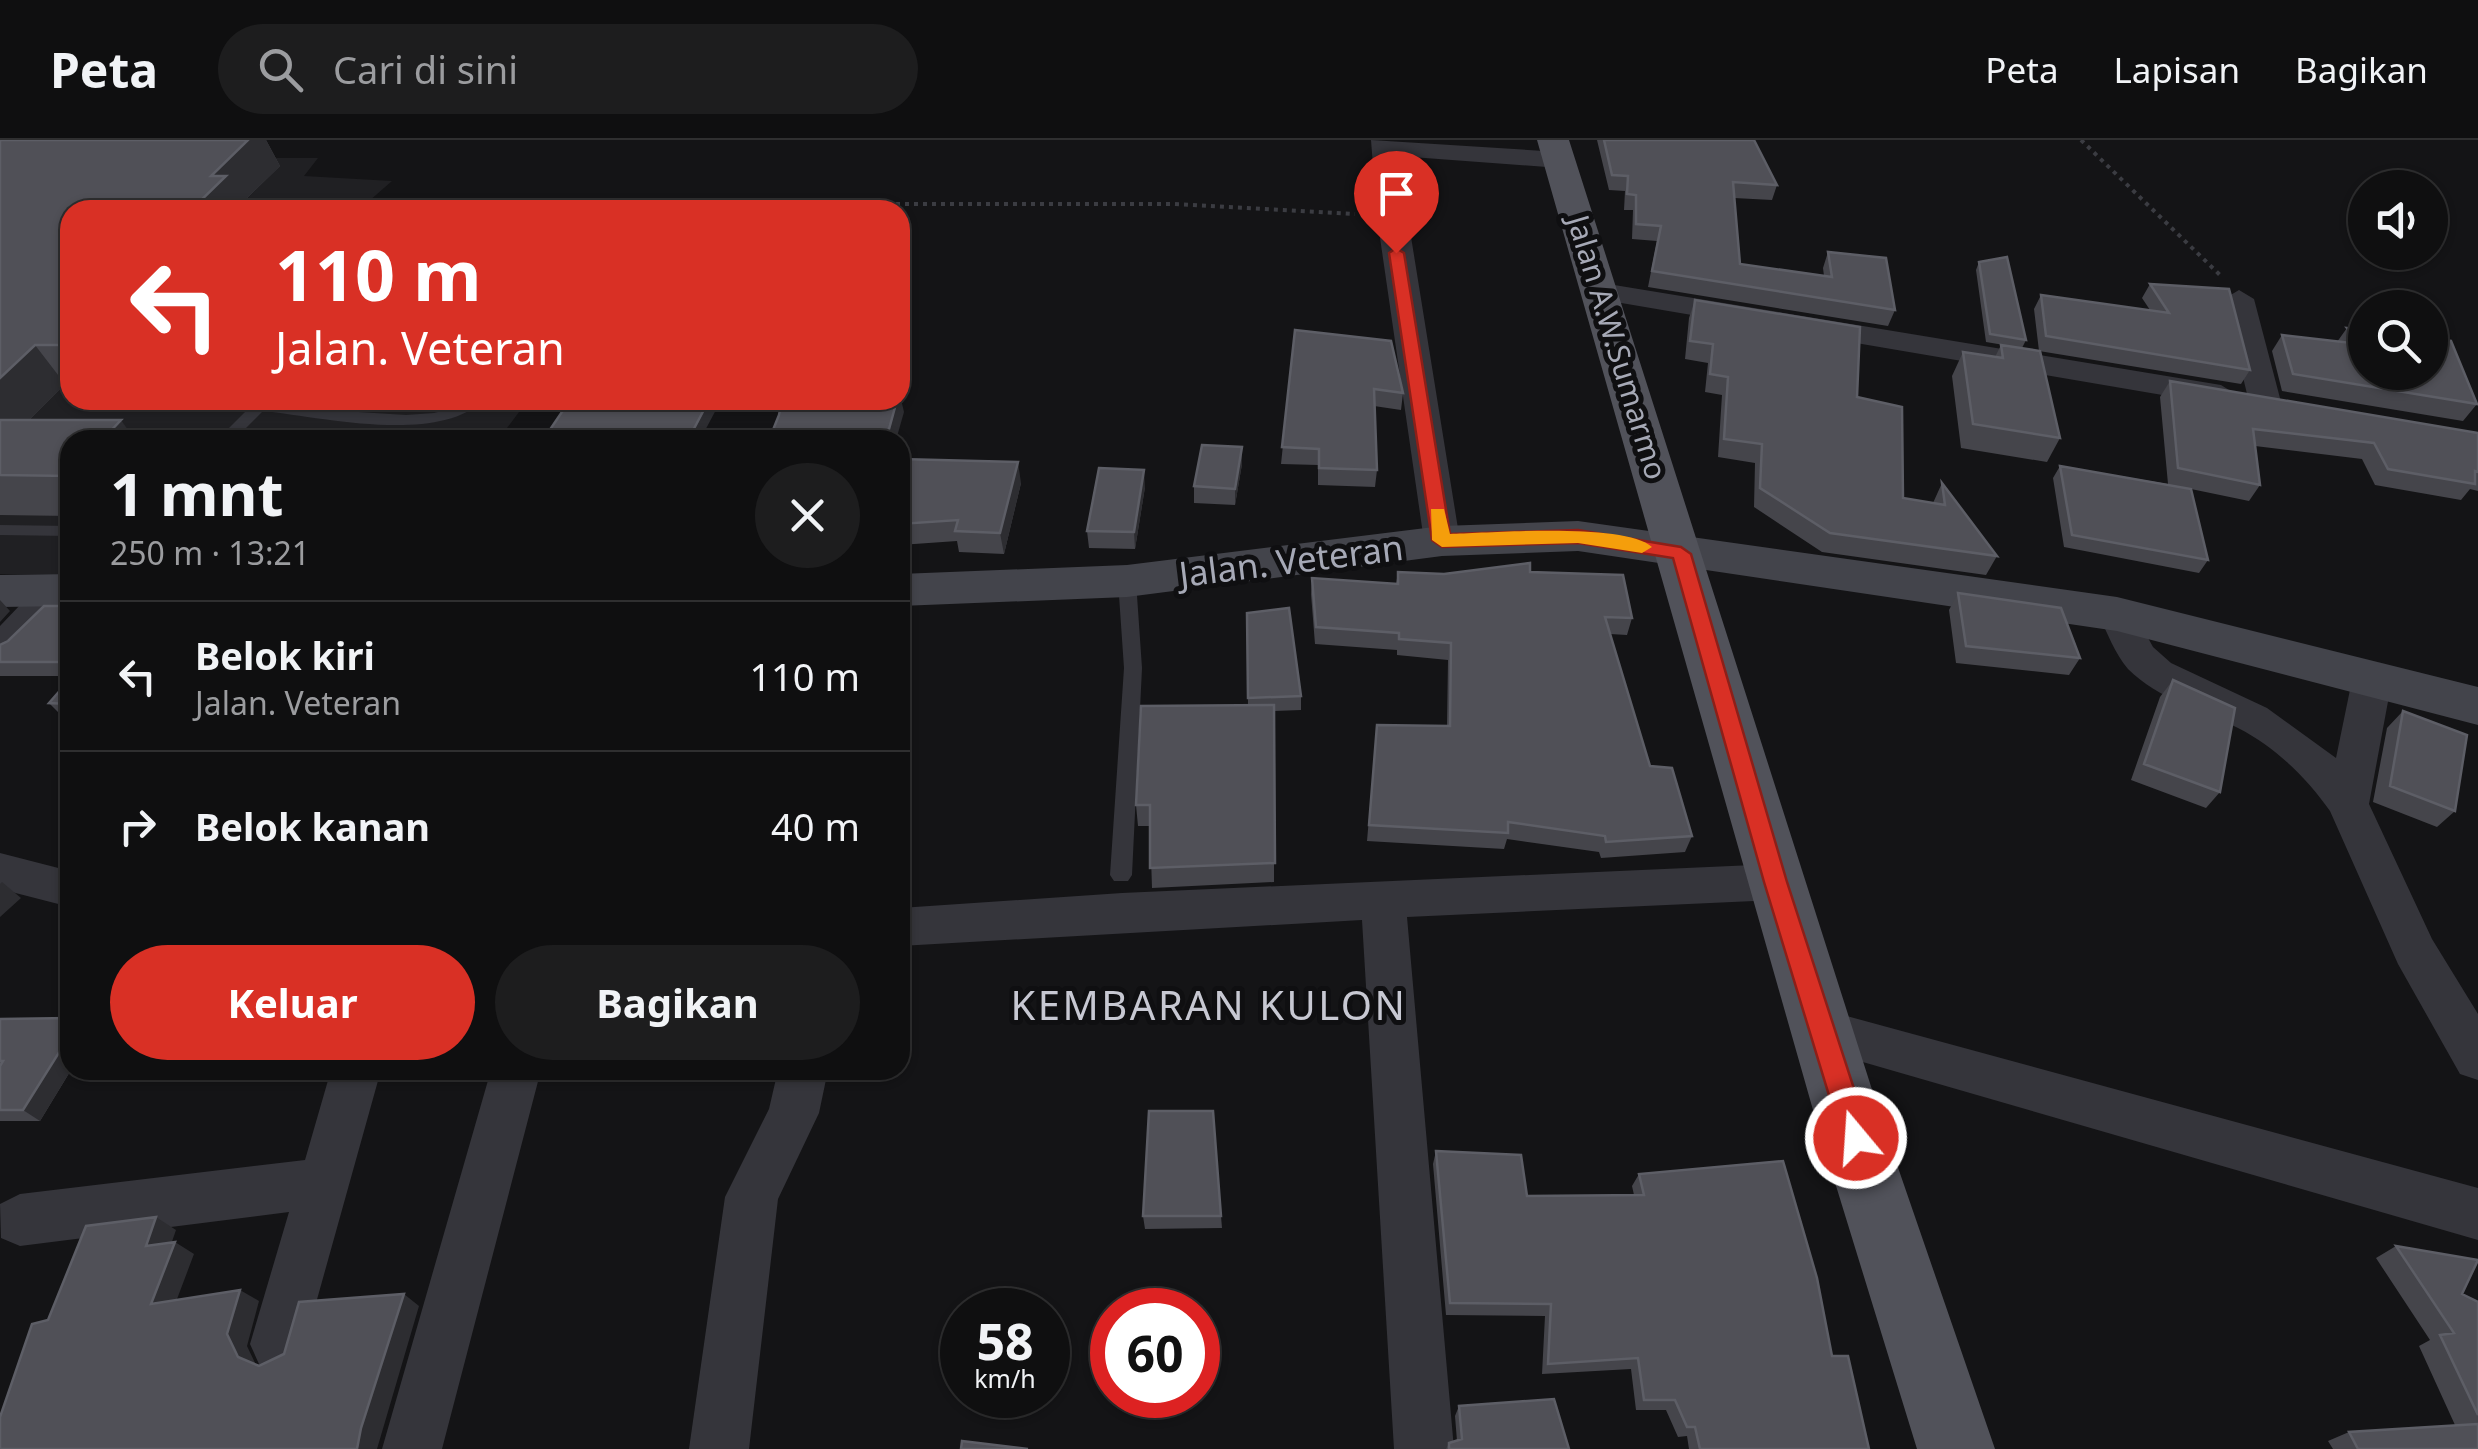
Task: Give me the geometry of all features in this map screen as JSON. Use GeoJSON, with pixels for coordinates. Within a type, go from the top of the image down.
{"type":"FeatureCollection","features":[{"type":"Feature","properties":{"kind":"main road","name":"Jalan A.W.Sumarmo"},"geometry":{"type":"LineString","coordinates":[[1556,150],[1681,554],[1821,1030],[1956,1449]]}},
{"type":"Feature","properties":{"kind":"street"},"geometry":{"type":"LineString","coordinates":[[1442,540],[1391,217],[1384,143],[1556,150]]}},
{"type":"Feature","properties":{"kind":"street"},"geometry":{"type":"LineString","coordinates":[[1602,292],[2304,408]]}},
{"type":"Feature","properties":{"kind":"street"},"geometry":{"type":"LineString","coordinates":[[2239,298],[2266,402]]}},
{"type":"Feature","properties":{"kind":"street","name":"Jalan. Veteran"},"geometry":{"type":"LineString","coordinates":[[910,590],[1127,581],[1442,540],[1578,536],[1681,554],[2118,614],[2478,706]]}},
{"type":"Feature","properties":{"kind":"street"},"geometry":{"type":"LineString","coordinates":[[0,590],[60,590]]}},
{"type":"Feature","properties":{"kind":"street"},"geometry":{"type":"LineString","coordinates":[[0,650],[60,595]]}},
{"type":"Feature","properties":{"kind":"street"},"geometry":{"type":"LineString","coordinates":[[2118,614],[2138,654],[2157,674],[2180,688],[2253,718],[2301,750],[2329,777],[2348,804],[2414,950],[2478,1058]]}},
{"type":"Feature","properties":{"kind":"street"},"geometry":{"type":"LineString","coordinates":[[2348,804],[2372,680]]}},
{"type":"Feature","properties":{"kind":"street"},"geometry":{"type":"LineString","coordinates":[[0,871],[60,886]]}},
{"type":"Feature","properties":{"kind":"street"},"geometry":{"type":"LineString","coordinates":[[910,926],[1384,899],[1776,882]]}},
{"type":"Feature","properties":{"kind":"street"},"geometry":{"type":"LineString","coordinates":[[1384,899],[1424,1449]]}},
{"type":"Feature","properties":{"kind":"street"},"geometry":{"type":"LineString","coordinates":[[1821,1030],[2472,1220]]}},
{"type":"Feature","properties":{"kind":"street"},"geometry":{"type":"LineString","coordinates":[[279,1344],[353,1080]]}},
{"type":"Feature","properties":{"kind":"street"},"geometry":{"type":"LineString","coordinates":[[412,1449],[513,1080]]}},
{"type":"Feature","properties":{"kind":"street"},"geometry":{"type":"LineString","coordinates":[[719,1449],[752,1197],[790,1125],[800,1080]]}},
{"type":"Feature","properties":{"kind":"street"},"geometry":{"type":"LineString","coordinates":[[20,1220],[322,1183]]}},
{"type":"Feature","properties":{"kind":"lane"},"geometry":{"type":"LineString","coordinates":[[235,430],[256,410]]}},
{"type":"Feature","properties":{"kind":"lane"},"geometry":{"type":"LineString","coordinates":[[329,410],[423,420],[464,410]]}},
{"type":"Feature","properties":{"kind":"lane"},"geometry":{"type":"LineString","coordinates":[[0,530],[60,531]]}},
{"type":"Feature","properties":{"kind":"lane"},"geometry":{"type":"LineString","coordinates":[[1121,874],[1133,668],[1127,581]]}},
{"type":"Feature","properties":{"kind":"path"},"geometry":{"type":"LineString","coordinates":[[2082,140],[2239,298]]}},
{"type":"Feature","properties":{"kind":"path"},"geometry":{"type":"LineString","coordinates":[[910,204],[1188,204],[1391,217]]}},
{"type":"Feature","properties":{"kind":"shaded area"},"geometry":{"type":"Polygon","coordinates":[[[0,140],[188,158],[318,158],[304,176],[392,181],[370,200],[60,200],[60,410],[520,410],[506,430],[60,430],[60,574],[0,574],[0,140]]]}},
{"type":"Feature","properties":{"kind":"building"},"geometry":{"type":"Polygon","coordinates":[[[0,140],[248,140],[211,176],[226,176],[201,200],[60,200],[60,345],[35,345],[0,378],[0,140]]]}},
{"type":"Feature","properties":{"kind":"building"},"geometry":{"type":"Polygon","coordinates":[[[1604,140],[1754,140],[1777,185],[1733,182],[1740,264],[1832,277],[1828,252],[1886,258],[1895,310],[1652,271],[1661,226],[1636,224],[1636,195],[1627,194],[1628,176],[1612,175],[1604,140]]]}},
{"type":"Feature","properties":{"kind":"building"},"geometry":{"type":"Polygon","coordinates":[[[2007,257],[2026,340],[1990,334],[1979,262],[2007,257]]]}},
{"type":"Feature","properties":{"kind":"building"},"geometry":{"type":"Polygon","coordinates":[[[2150,284],[2229,289],[2250,370],[2046,336],[2041,295],[2169,313],[2150,284]]]}},
{"type":"Feature","properties":{"kind":"building"},"geometry":{"type":"Polygon","coordinates":[[[1695,300],[1860,327],[1857,397],[1902,407],[1903,498],[1945,505],[1942,483],[1997,556],[1830,533],[1760,488],[1762,444],[1724,439],[1728,377],[1710,374],[1713,344],[1690,341],[1695,300]]]}},
{"type":"Feature","properties":{"kind":"building"},"geometry":{"type":"Polygon","coordinates":[[[1295,330],[1391,341],[1403,393],[1374,389],[1377,470],[1319,468],[1319,449],[1282,447],[1295,330]]]}},
{"type":"Feature","properties":{"kind":"building"},"geometry":{"type":"Polygon","coordinates":[[[2282,335],[2348,343],[2348,383],[2293,374],[2282,335]]]}},
{"type":"Feature","properties":{"kind":"building"},"geometry":{"type":"Polygon","coordinates":[[[2448,341],[2451,341],[2477,404],[2391,390],[2448,390],[2448,341]]]}},
{"type":"Feature","properties":{"kind":"building"},"geometry":{"type":"Polygon","coordinates":[[[2001,345],[2040,351],[2060,438],[1973,424],[1963,352],[2003,358],[2001,345]]]}},
{"type":"Feature","properties":{"kind":"building"},"geometry":{"type":"Polygon","coordinates":[[[2170,381],[2478,433],[2475,484],[2388,469],[2374,443],[2253,429],[2260,485],[2178,468],[2170,381]]]}},
{"type":"Feature","properties":{"kind":"building"},"geometry":{"type":"Polygon","coordinates":[[[563,410],[704,410],[693,430],[550,430],[563,410]]]}},
{"type":"Feature","properties":{"kind":"building"},"geometry":{"type":"Polygon","coordinates":[[[780,410],[894,410],[889,430],[773,430],[780,410]]]}},
{"type":"Feature","properties":{"kind":"building"},"geometry":{"type":"Polygon","coordinates":[[[0,420],[121,420],[112,430],[60,430],[60,476],[0,475],[0,420]]]}},
{"type":"Feature","properties":{"kind":"building"},"geometry":{"type":"Polygon","coordinates":[[[1202,445],[1242,447],[1235,489],[1194,486],[1202,445]]]}},
{"type":"Feature","properties":{"kind":"building"},"geometry":{"type":"Polygon","coordinates":[[[910,459],[1018,462],[1000,533],[955,531],[958,520],[910,523],[910,459]]]}},
{"type":"Feature","properties":{"kind":"building"},"geometry":{"type":"Polygon","coordinates":[[[2060,466],[2191,489],[2208,560],[2072,535],[2060,466]]]}},
{"type":"Feature","properties":{"kind":"building"},"geometry":{"type":"Polygon","coordinates":[[[1099,468],[1144,470],[1134,532],[1087,531],[1099,468]]]}},
{"type":"Feature","properties":{"kind":"building"},"geometry":{"type":"Polygon","coordinates":[[[1530,563],[1530,572],[1623,575],[1632,618],[1605,617],[1650,766],[1672,768],[1692,836],[1606,842],[1605,836],[1508,822],[1508,833],[1369,825],[1377,725],[1450,726],[1451,643],[1399,639],[1399,633],[1316,627],[1312,578],[1398,584],[1398,572],[1444,574],[1530,563]]]}},
{"type":"Feature","properties":{"kind":"building"},"geometry":{"type":"Polygon","coordinates":[[[1958,593],[2061,608],[2080,658],[1966,646],[1958,593]]]}},
{"type":"Feature","properties":{"kind":"building"},"geometry":{"type":"Polygon","coordinates":[[[44,606],[60,606],[60,662],[0,662],[0,645],[44,606]]]}},
{"type":"Feature","properties":{"kind":"building"},"geometry":{"type":"Polygon","coordinates":[[[1289,608],[1301,696],[1248,698],[1247,613],[1289,608]]]}},
{"type":"Feature","properties":{"kind":"building"},"geometry":{"type":"Polygon","coordinates":[[[2173,680],[2235,708],[2220,792],[2144,764],[2173,680]]]}},
{"type":"Feature","properties":{"kind":"building"},"geometry":{"type":"Polygon","coordinates":[[[60,690],[60,704],[49,703],[60,690]]]}},
{"type":"Feature","properties":{"kind":"building"},"geometry":{"type":"Polygon","coordinates":[[[1274,705],[1275,863],[1150,868],[1150,805],[1136,805],[1141,706],[1274,705]]]}},
{"type":"Feature","properties":{"kind":"building"},"geometry":{"type":"Polygon","coordinates":[[[2403,711],[2467,735],[2455,811],[2390,786],[2403,711]]]}},
{"type":"Feature","properties":{"kind":"building"},"geometry":{"type":"Polygon","coordinates":[[[60,1018],[60,1051],[23,1110],[0,1110],[0,1019],[60,1018]]]}},
{"type":"Feature","properties":{"kind":"building"},"geometry":{"type":"Polygon","coordinates":[[[1149,1111],[1213,1111],[1221,1216],[1143,1216],[1149,1111]]]}},
{"type":"Feature","properties":{"kind":"building"},"geometry":{"type":"Polygon","coordinates":[[[1436,1151],[1521,1155],[1527,1196],[1644,1195],[1639,1174],[1783,1161],[1817,1278],[1832,1356],[1848,1356],[1869,1449],[1700,1449],[1695,1427],[1687,1427],[1675,1400],[1644,1400],[1638,1358],[1548,1364],[1551,1304],[1450,1303],[1436,1151]]]}},
{"type":"Feature","properties":{"kind":"building"},"geometry":{"type":"Polygon","coordinates":[[[156,1217],[146,1246],[175,1242],[151,1304],[240,1290],[227,1334],[238,1357],[259,1366],[284,1354],[299,1302],[404,1294],[357,1449],[0,1449],[0,1417],[32,1324],[48,1320],[86,1226],[156,1217]]]}},
{"type":"Feature","properties":{"kind":"building"},"geometry":{"type":"Polygon","coordinates":[[[2396,1246],[2478,1260],[2462,1294],[2478,1302],[2478,1415],[2440,1335],[2454,1333],[2396,1246]]]}},
{"type":"Feature","properties":{"kind":"building"},"geometry":{"type":"Polygon","coordinates":[[[1554,1399],[1569,1449],[1449,1449],[1449,1443],[1462,1439],[1459,1406],[1554,1399]]]}},
{"type":"Feature","properties":{"kind":"building"},"geometry":{"type":"Polygon","coordinates":[[[2478,1424],[2478,1449],[2358,1449],[2349,1432],[2478,1424]]]}},
{"type":"Feature","properties":{"kind":"building"},"geometry":{"type":"Polygon","coordinates":[[[962,1441],[1028,1449],[961,1449],[962,1441]]]}},
{"type":"Feature","properties":{"kind":"slow traffic"},"geometry":{"type":"LineString","coordinates":[[1437,513],[1442,540],[1578,536],[1642,547]]}},
{"type":"Feature","properties":{"kind":"district","name":"KEMBARAN KULON"},"geometry":{"type":"Point","coordinates":[1209,1004]}},
{"type":"Feature","properties":{"kind":"route"},"geometry":{"type":"LineString","coordinates":[[1396,253],[1442,540],[1578,536],[1681,554],[1776,882],[1856,1138]]}}]}
